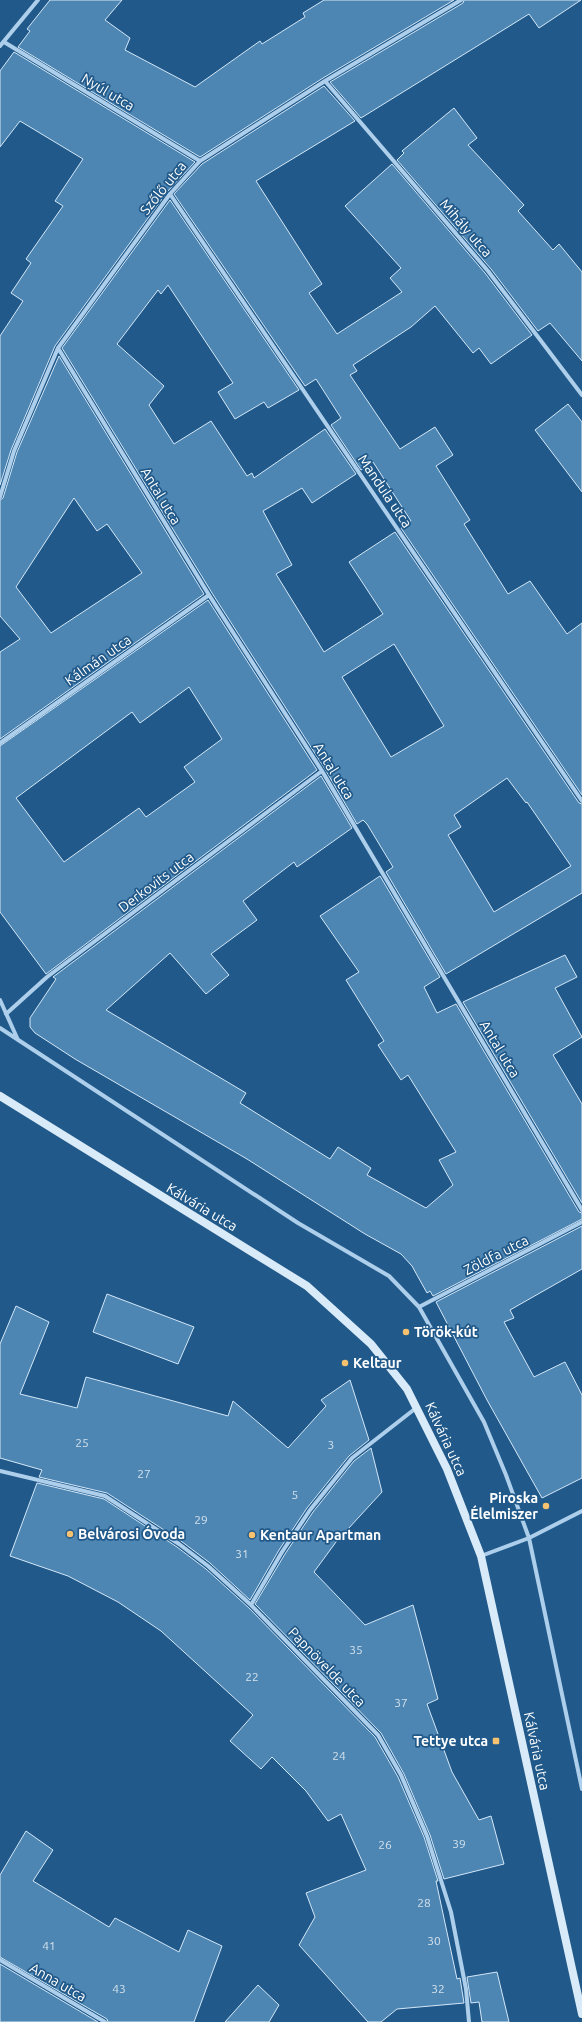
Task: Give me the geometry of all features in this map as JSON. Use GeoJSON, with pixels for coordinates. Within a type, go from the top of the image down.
{"type":"FeatureCollection","features":[{"type":"Feature","properties":{"kind":"street"},"geometry":{"type":"LineString","coordinates":[[0,46],[38,0]]}},
{"type":"Feature","properties":{"kind":"street","name":"Szőlő utca"},"geometry":{"type":"LineString","coordinates":[[0,497],[14,451],[58,348],[170,194],[200,161],[325,81],[461,0]]}},
{"type":"Feature","properties":{"kind":"street","name":"Nyúl utca"},"geometry":{"type":"LineString","coordinates":[[4,42],[200,161]]}},
{"type":"Feature","properties":{"kind":"street","name":"Mihály utca"},"geometry":{"type":"LineString","coordinates":[[325,81],[488,270],[582,395]]}},
{"type":"Feature","properties":{"kind":"street","name":"Mandula utca"},"geometry":{"type":"LineString","coordinates":[[170,194],[582,801]]}},
{"type":"Feature","properties":{"kind":"street","name":"Antal utca"},"geometry":{"type":"LineString","coordinates":[[58,348],[208,595],[322,772],[582,1210]]}},
{"type":"Feature","properties":{"kind":"street","name":"Kálmán utca"},"geometry":{"type":"LineString","coordinates":[[0,743],[208,595]]}},
{"type":"Feature","properties":{"kind":"street","name":"Derkovits utca"},"geometry":{"type":"LineString","coordinates":[[6,1014],[47,977],[322,772]]}},
{"type":"Feature","properties":{"kind":"street"},"geometry":{"type":"LineString","coordinates":[[0,1000],[19,1040]]}},
{"type":"Feature","properties":{"kind":"street"},"geometry":{"type":"LineString","coordinates":[[0,1028],[291,1218],[389,1276],[419,1307],[484,1422],[506,1475],[529,1538],[582,1789]]}},
{"type":"Feature","properties":{"kind":"street","name":"Kálvária utca"},"geometry":{"type":"LineString","coordinates":[[0,1096],[307,1286],[371,1344],[407,1389],[447,1469],[482,1556],[582,2014]]}},
{"type":"Feature","properties":{"kind":"street","name":"Zöldfa utca"},"geometry":{"type":"LineString","coordinates":[[419,1307],[582,1222]]}},
{"type":"Feature","properties":{"kind":"street"},"geometry":{"type":"LineString","coordinates":[[251,1605],[282,1552],[310,1510],[352,1458],[417,1407]]}},
{"type":"Feature","properties":{"kind":"street","name":"Papnövelde utca"},"geometry":{"type":"LineString","coordinates":[[0,1471],[105,1496],[202,1562],[251,1605],[378,1735],[401,1775],[427,1836],[451,1912],[466,1989],[469,2022]]}},
{"type":"Feature","properties":{"kind":"street"},"geometry":{"type":"LineString","coordinates":[[482,1556],[529,1538],[582,1511]]}},
{"type":"Feature","properties":{"kind":"street","name":"Anna utca"},"geometry":{"type":"LineString","coordinates":[[0,1960],[105,2022]]}},
{"type":"Feature","properties":{"kind":"building"},"geometry":{"type":"Polygon","coordinates":[[[50,0],[122,0],[105,20],[130,38],[125,50],[195,87],[260,41],[262,44],[305,17],[303,13],[324,0],[454,0],[323,78],[200,157],[18,47],[30,31],[27,29],[50,0]]]}},
{"type":"Feature","properties":{"kind":"building"},"geometry":{"type":"Polygon","coordinates":[[[464,0],[581,0],[539,28],[529,14],[361,118],[330,82],[463,3],[464,0]]]}},
{"type":"Feature","properties":{"kind":"building"},"geometry":{"type":"Polygon","coordinates":[[[14,52],[195,162],[167,192],[55,346],[11,450],[0,485],[0,336],[23,301],[11,293],[31,263],[26,259],[63,206],[55,201],[83,159],[20,121],[0,147],[0,71],[14,52]]]}},
{"type":"Feature","properties":{"kind":"building"},"geometry":{"type":"Polygon","coordinates":[[[324,86],[355,121],[256,181],[322,284],[309,293],[337,334],[402,292],[390,278],[401,268],[345,206],[392,164],[485,273],[532,335],[491,364],[479,348],[473,353],[435,306],[411,327],[353,365],[357,371],[350,375],[400,449],[435,427],[453,455],[436,466],[470,520],[464,524],[508,594],[530,581],[567,634],[582,623],[582,795],[401,528],[411,521],[373,462],[361,470],[331,425],[341,418],[316,379],[305,386],[174,194],[202,164],[324,86]]]}},
{"type":"Feature","properties":{"kind":"building"},"geometry":{"type":"Polygon","coordinates":[[[454,108],[477,138],[468,145],[524,205],[518,211],[553,250],[559,244],[582,272],[582,361],[550,323],[538,331],[491,269],[397,160],[404,153],[402,151],[454,108]]]}},
{"type":"Feature","properties":{"kind":"building"},"geometry":{"type":"Polygon","coordinates":[[[170,200],[299,390],[268,408],[264,402],[235,419],[218,392],[233,383],[168,285],[161,294],[158,290],[117,344],[164,386],[149,405],[174,444],[211,421],[247,476],[252,473],[254,478],[325,429],[356,474],[312,503],[302,488],[263,511],[292,565],[276,574],[324,652],[383,614],[349,562],[395,532],[579,803],[582,804],[582,893],[446,974],[386,872],[393,867],[367,824],[363,820],[357,824],[325,769],[212,593],[62,348],[170,200]],[[394,644],[342,677],[391,757],[444,726],[394,644]],[[507,778],[454,815],[461,827],[448,835],[494,912],[571,866],[527,802],[526,803],[507,778]]]}},
{"type":"Feature","properties":{"kind":"building"},"geometry":{"type":"Polygon","coordinates":[[[59,356],[204,594],[0,739],[0,652],[20,639],[0,616],[0,500],[3,498],[17,452],[59,356]],[[74,498],[16,587],[51,633],[142,573],[107,524],[97,531],[74,498]]]}},
{"type":"Feature","properties":{"kind":"building"},"geometry":{"type":"Polygon","coordinates":[[[568,404],[582,422],[582,492],[535,430],[568,404]]]}},
{"type":"Feature","properties":{"kind":"building"},"geometry":{"type":"Polygon","coordinates":[[[208,600],[317,770],[46,974],[0,912],[0,746],[208,600]],[[189,687],[140,723],[132,712],[16,798],[64,862],[139,808],[146,817],[195,782],[184,767],[222,739],[189,687]]]}},
{"type":"Feature","properties":{"kind":"building"},"geometry":{"type":"Polygon","coordinates":[[[321,776],[352,828],[297,867],[294,862],[243,901],[257,920],[211,954],[229,975],[206,994],[170,953],[106,1010],[246,1093],[240,1103],[330,1159],[338,1147],[371,1168],[367,1175],[426,1208],[453,1185],[439,1160],[456,1152],[408,1075],[401,1080],[378,1045],[384,1041],[346,980],[359,972],[320,916],[380,876],[440,977],[424,987],[437,1013],[456,1004],[579,1212],[582,1213],[582,1219],[433,1296],[430,1291],[427,1293],[412,1266],[401,1254],[365,1234],[247,1159],[75,1059],[35,1033],[30,1027],[30,1018],[56,979],[53,977],[321,776]]]}},
{"type":"Feature","properties":{"kind":"building"},"geometry":{"type":"Polygon","coordinates":[[[565,955],[577,977],[555,988],[582,1037],[553,1055],[582,1104],[582,1203],[463,1002],[565,955]]]}},
{"type":"Feature","properties":{"kind":"building"},"geometry":{"type":"Polygon","coordinates":[[[582,1226],[582,1269],[510,1310],[514,1318],[504,1322],[534,1377],[565,1362],[582,1395],[582,1478],[542,1498],[487,1400],[436,1302],[582,1226]]]}},
{"type":"Feature","properties":{"kind":"building"},"geometry":{"type":"Polygon","coordinates":[[[107,1294],[194,1327],[178,1364],[93,1332],[107,1294]]]}},
{"type":"Feature","properties":{"kind":"building"},"geometry":{"type":"Polygon","coordinates":[[[16,1306],[49,1322],[20,1394],[77,1408],[86,1377],[228,1416],[233,1401],[288,1448],[326,1406],[321,1400],[350,1380],[369,1440],[349,1456],[307,1508],[279,1550],[250,1600],[210,1563],[181,1541],[107,1493],[39,1477],[42,1470],[0,1458],[0,1344],[16,1306]]]}},
{"type":"Feature","properties":{"kind":"building"},"geometry":{"type":"Polygon","coordinates":[[[371,1448],[382,1492],[336,1542],[314,1572],[365,1625],[413,1605],[438,1699],[427,1704],[452,1772],[479,1820],[491,1816],[504,1864],[444,1879],[430,1835],[404,1774],[381,1733],[255,1604],[285,1554],[313,1512],[354,1461],[371,1448]]]}},
{"type":"Feature","properties":{"kind":"building"},"geometry":{"type":"Polygon","coordinates":[[[37,1483],[104,1499],[177,1547],[206,1569],[249,1608],[375,1737],[398,1777],[424,1837],[438,1881],[436,1881],[457,1979],[460,1978],[464,2003],[397,2009],[381,2022],[368,2022],[299,1945],[315,1917],[306,1893],[366,1870],[341,1814],[328,1821],[306,1791],[272,1757],[261,1769],[230,1741],[253,1715],[161,1631],[118,1602],[68,1576],[10,1556],[37,1483]]]}},
{"type":"Feature","properties":{"kind":"building"},"geometry":{"type":"Polygon","coordinates":[[[26,1831],[53,1850],[33,1881],[109,1927],[115,1918],[179,1952],[188,1930],[222,1946],[194,2022],[108,2022],[107,2019],[0,1957],[0,1875],[26,1831]]]}},
{"type":"Feature","properties":{"kind":"building"},"geometry":{"type":"Polygon","coordinates":[[[0,1964],[98,2022],[0,2022],[0,1964]]]}},
{"type":"Feature","properties":{"kind":"building"},"geometry":{"type":"Polygon","coordinates":[[[497,1972],[509,2022],[482,2022],[479,2002],[471,2003],[467,1977],[497,1972]]]}},
{"type":"Feature","properties":{"kind":"building"},"geometry":{"type":"Polygon","coordinates":[[[258,1985],[279,2005],[269,2022],[225,2022],[258,1985]]]}},
{"type":"Feature","properties":{"kind":"place","name":"Török-kút"},"geometry":{"type":"Point","coordinates":[406,1332]}},
{"type":"Feature","properties":{"kind":"place","name":"Keltaur"},"geometry":{"type":"Point","coordinates":[345,1363]}},
{"type":"Feature","properties":{"kind":"place","name":"Piroska Élelmiszer"},"geometry":{"type":"Point","coordinates":[546,1506]}},
{"type":"Feature","properties":{"kind":"place","name":"Belvárosi Óvoda"},"geometry":{"type":"Point","coordinates":[70,1534]}},
{"type":"Feature","properties":{"kind":"place","name":"Kentaur Apartman"},"geometry":{"type":"Point","coordinates":[252,1535]}},
{"type":"Feature","properties":{"kind":"place","name":"Tettye utca"},"geometry":{"type":"Point","coordinates":[496,1741]}}]}
